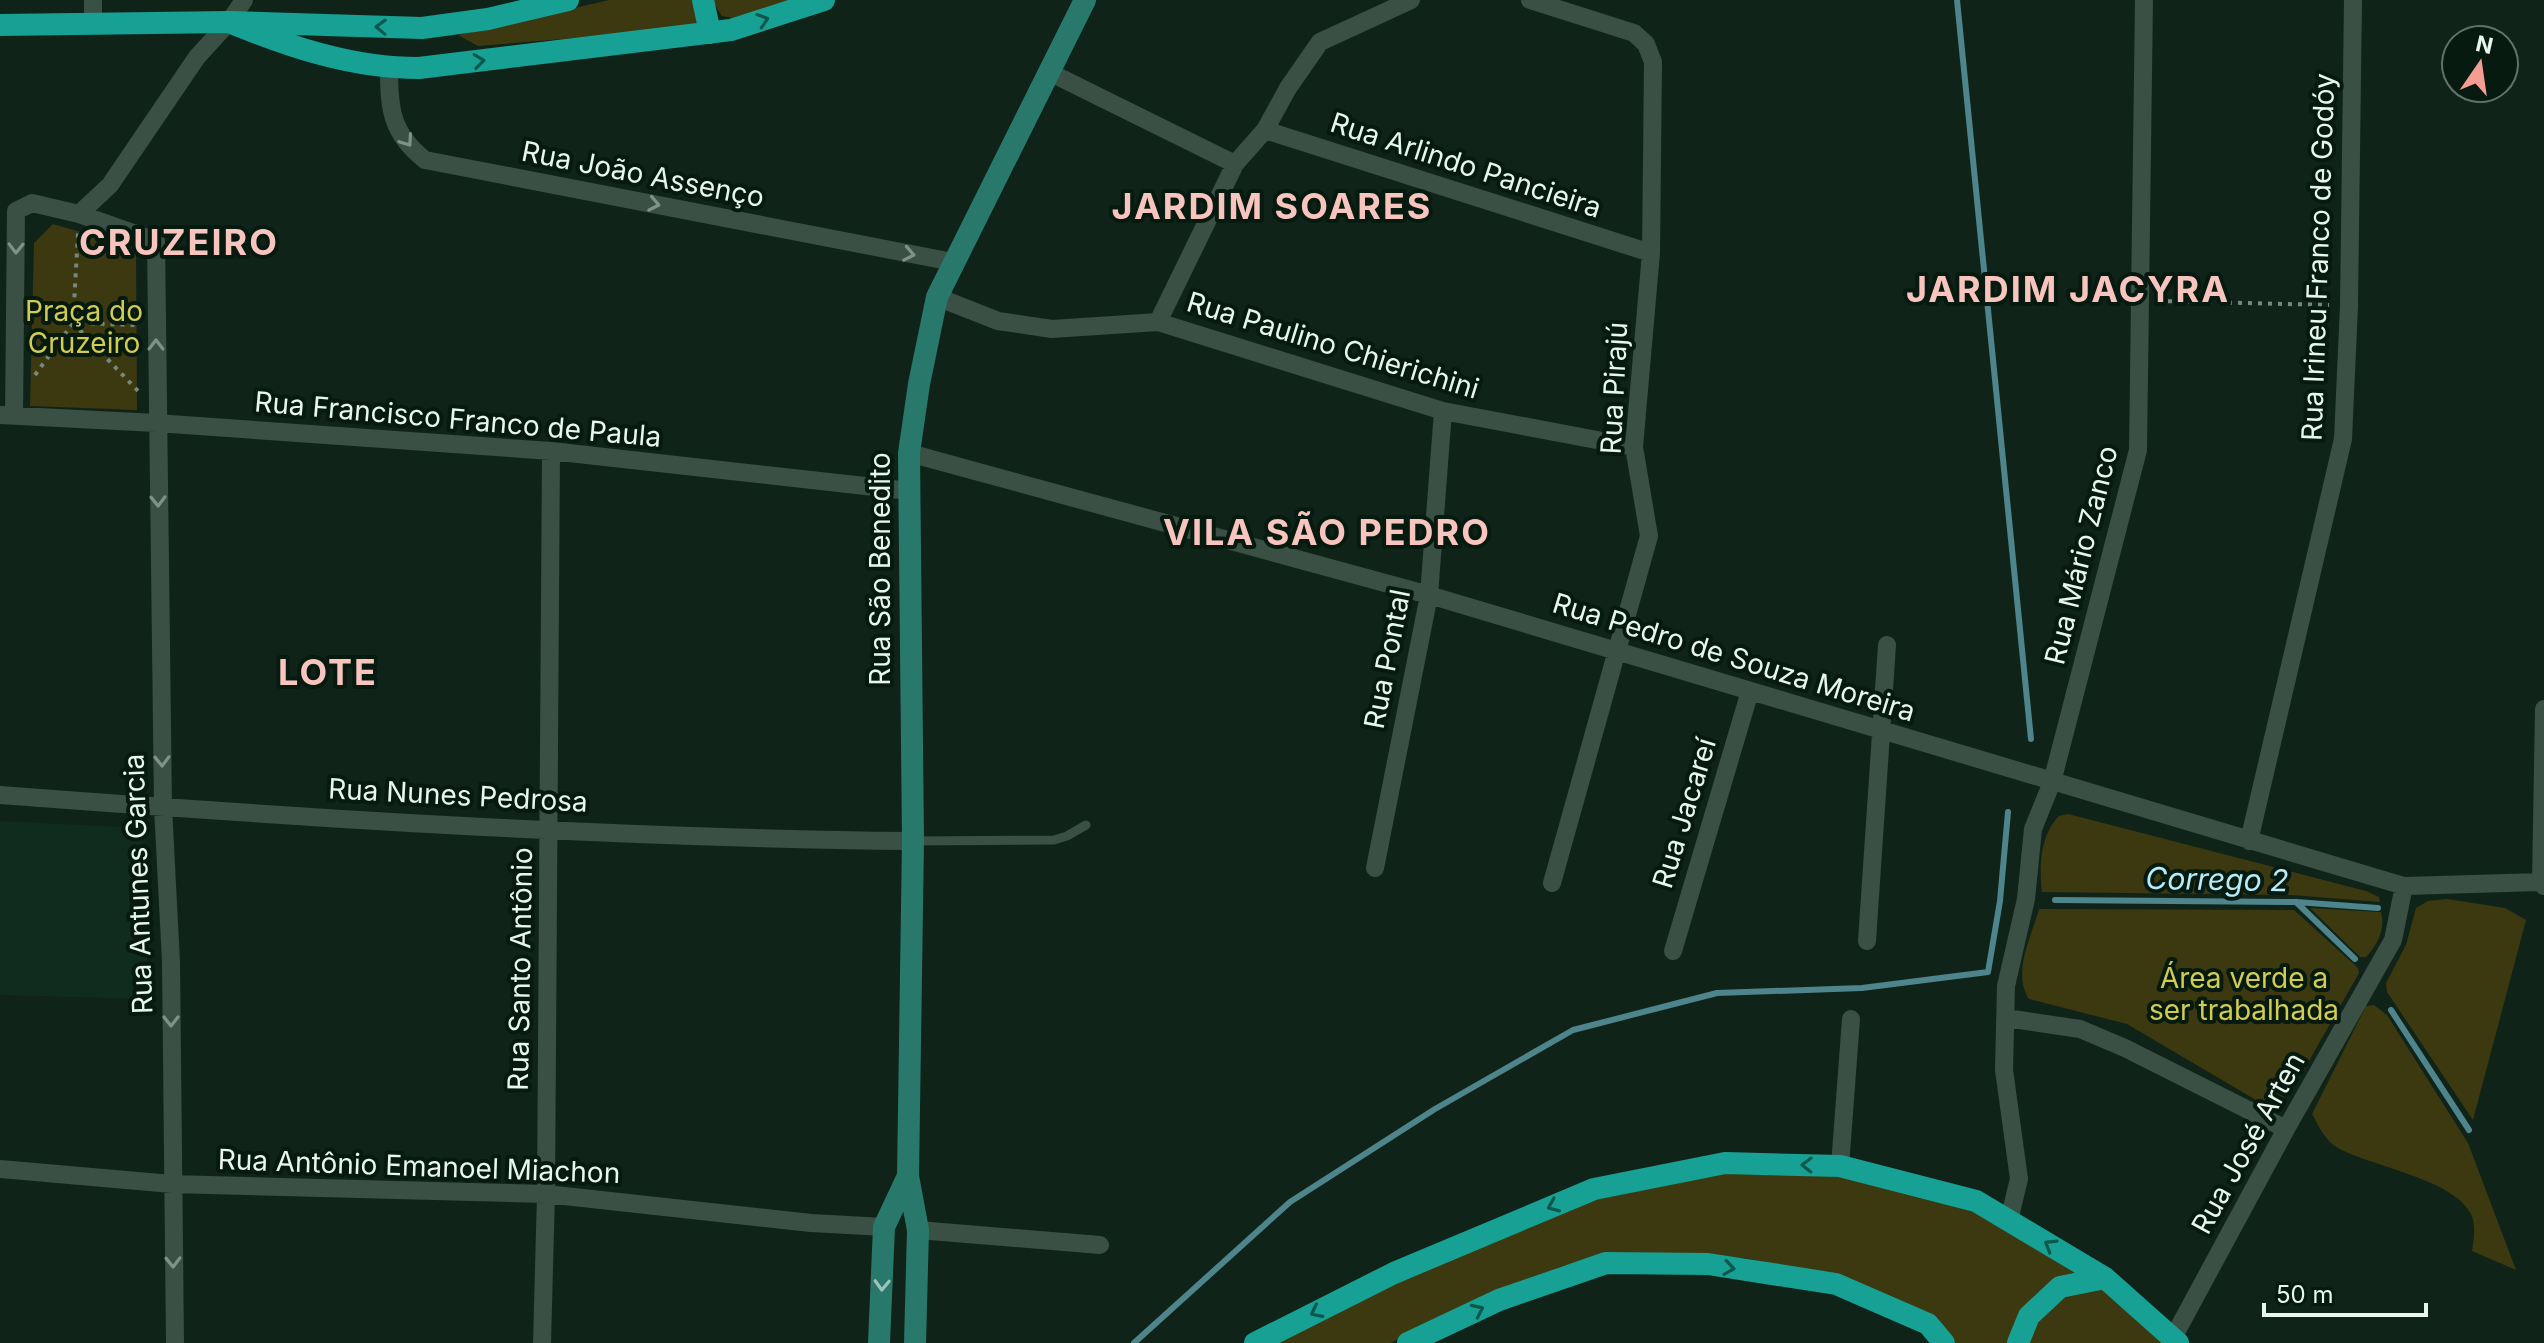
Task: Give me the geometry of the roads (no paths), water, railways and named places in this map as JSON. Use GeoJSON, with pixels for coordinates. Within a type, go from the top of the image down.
{"type":"FeatureCollection","features":[{"type":"Feature","properties":{"kind":"main road"},"geometry":{"type":"LineString","coordinates":[[0,25],[229,22],[422,28],[488,19],[568,0]]}},
{"type":"Feature","properties":{"kind":"main road"},"geometry":{"type":"LineString","coordinates":[[703,0],[710,33]]}},
{"type":"Feature","properties":{"kind":"main road"},"geometry":{"type":"LineString","coordinates":[[229,22],[291,48],[389,68],[419,68],[731,30],[824,0]]}},
{"type":"Feature","properties":{"kind":"main road","name":"Rua São Benedito"},"geometry":{"type":"LineString","coordinates":[[915,1343],[918,1230],[908,1176],[913,841],[909,453],[937,297],[1085,0]]}},
{"type":"Feature","properties":{"kind":"main road"},"geometry":{"type":"LineString","coordinates":[[1255,1343],[1394,1273],[1594,1189],[1725,1163],[1840,1166],[1976,1201],[2105,1278],[2176,1340]]}},
{"type":"Feature","properties":{"kind":"main road","name":"Rua São Benedito"},"geometry":{"type":"LineString","coordinates":[[879,1343],[884,1227],[908,1176]]}},
{"type":"Feature","properties":{"kind":"main road"},"geometry":{"type":"LineString","coordinates":[[884,1227],[903,1238],[917,1255]]}},
{"type":"Feature","properties":{"kind":"main road"},"geometry":{"type":"LineString","coordinates":[[1419,1340],[1499,1300],[1606,1263],[1635,1263],[1708,1264],[1836,1284],[1928,1324],[1944,1343]]}},
{"type":"Feature","properties":{"kind":"main road"},"geometry":{"type":"LineString","coordinates":[[2018,1343],[2029,1316],[2060,1287],[2105,1278]]}},
{"type":"Feature","properties":{"kind":"street"},"geometry":{"type":"LineString","coordinates":[[93,0],[93,25]]}},
{"type":"Feature","properties":{"kind":"street"},"geometry":{"type":"LineString","coordinates":[[79,214],[110,185],[197,57],[229,22],[244,0]]}},
{"type":"Feature","properties":{"kind":"street"},"geometry":{"type":"LineString","coordinates":[[937,297],[998,321],[1052,329],[1158,322],[1235,164],[1265,130],[1288,88],[1320,42],[1411,0]]}},
{"type":"Feature","properties":{"kind":"street","name":"Rua Pirajú"},"geometry":{"type":"LineString","coordinates":[[1530,0],[1634,33],[1646,44],[1653,62],[1651,253],[1634,447],[1649,536],[1552,883]]}},
{"type":"Feature","properties":{"kind":"street","name":"Rua Mário Zanco"},"geometry":{"type":"LineString","coordinates":[[2009,1220],[2019,1179],[2004,1070],[2006,986],[2026,899],[2033,829],[2052,782],[2138,450],[2144,0]]}},
{"type":"Feature","properties":{"kind":"street","name":"Rua Irineu Franco de Godóy"},"geometry":{"type":"LineString","coordinates":[[2249,841],[2343,439],[2349,306],[2353,0]]}},
{"type":"Feature","properties":{"kind":"street","name":"Rua João Assenço"},"geometry":{"type":"LineString","coordinates":[[389,68],[390,111],[407,146],[425,160],[953,262]]}},
{"type":"Feature","properties":{"kind":"street"},"geometry":{"type":"LineString","coordinates":[[1051,73],[1235,164]]}},
{"type":"Feature","properties":{"kind":"street","name":"Rua Arlindo Pancieira"},"geometry":{"type":"LineString","coordinates":[[1265,130],[1651,253]]}},
{"type":"Feature","properties":{"kind":"street"},"geometry":{"type":"LineString","coordinates":[[110,185],[113,226]]}},
{"type":"Feature","properties":{"kind":"street"},"geometry":{"type":"LineString","coordinates":[[9,411],[16,211],[32,203],[79,214],[156,241],[156,417]]}},
{"type":"Feature","properties":{"kind":"street","name":"Rua Paulino Chierichini"},"geometry":{"type":"LineString","coordinates":[[1158,322],[1443,411],[1634,447]]}},
{"type":"Feature","properties":{"kind":"street","name":"Rua Francisco Franco de Paula"},"geometry":{"type":"LineString","coordinates":[[9,411],[156,417],[551,451],[910,491]]}},
{"type":"Feature","properties":{"kind":"street","name":"Rua Pontal"},"geometry":{"type":"LineString","coordinates":[[1375,868],[1429,595],[1443,411]]}},
{"type":"Feature","properties":{"kind":"street","name":"Rua Antunes Garcia"},"geometry":{"type":"LineString","coordinates":[[156,417],[163,807],[171,962],[175,1343]]}},
{"type":"Feature","properties":{"kind":"street","name":"Rua Santo Antônio"},"geometry":{"type":"LineString","coordinates":[[542,1343],[550,829],[551,451]]}},
{"type":"Feature","properties":{"kind":"street","name":"Rua Pedro de Souza Moreira"},"geometry":{"type":"LineString","coordinates":[[909,453],[1429,595],[2404,886],[2542,884]]}},
{"type":"Feature","properties":{"kind":"street"},"geometry":{"type":"LineString","coordinates":[[1867,941],[1887,645]]}},
{"type":"Feature","properties":{"kind":"street","name":"Rua Jacareí"},"geometry":{"type":"LineString","coordinates":[[1673,951],[1750,691]]}},
{"type":"Feature","properties":{"kind":"street"},"geometry":{"type":"LineString","coordinates":[[2542,884],[2544,709]]}},
{"type":"Feature","properties":{"kind":"street","name":"Rua Nunes Pedrosa"},"geometry":{"type":"LineString","coordinates":[[0,795],[550,829],[806,840],[913,841]]}},
{"type":"Feature","properties":{"kind":"street","name":"Rua José Arten"},"geometry":{"type":"LineString","coordinates":[[2176,1340],[2286,1129],[2393,940],[2404,886]]}},
{"type":"Feature","properties":{"kind":"street"},"geometry":{"type":"LineString","coordinates":[[2006,1018],[2080,1029],[2125,1048],[2286,1129]]}},
{"type":"Feature","properties":{"kind":"street"},"geometry":{"type":"LineString","coordinates":[[1840,1166],[1851,1019]]}},
{"type":"Feature","properties":{"kind":"street","name":"Rua Antônio Emanoel Miachon"},"geometry":{"type":"LineString","coordinates":[[0,1169],[172,1184],[546,1194],[811,1223],[884,1227]]}},
{"type":"Feature","properties":{"kind":"street"},"geometry":{"type":"LineString","coordinates":[[918,1230],[1100,1245]]}},
{"type":"Feature","properties":{"kind":"lane"},"geometry":{"type":"LineString","coordinates":[[913,841],[1054,840],[1086,825]]}},
{"type":"Feature","properties":{"kind":"waterway"},"geometry":{"type":"LineString","coordinates":[[1957,0],[2031,739]]}},
{"type":"Feature","properties":{"kind":"waterway"},"geometry":{"type":"LineString","coordinates":[[1134,1343],[1290,1202],[1435,1109],[1573,1030],[1717,993],[1862,988],[1988,972],[2000,901],[2008,812]]}},
{"type":"Feature","properties":{"kind":"waterway","name":"Corrego 2"},"geometry":{"type":"LineString","coordinates":[[2055,900],[2296,902],[2378,908]]}},
{"type":"Feature","properties":{"kind":"waterway"},"geometry":{"type":"LineString","coordinates":[[2296,902],[2355,959]]}},
{"type":"Feature","properties":{"kind":"waterway"},"geometry":{"type":"LineString","coordinates":[[2391,1010],[2469,1130]]}},
{"type":"Feature","properties":{"kind":"district","name":"JARDIM SOARES"},"geometry":{"type":"Point","coordinates":[1272,206]}},
{"type":"Feature","properties":{"kind":"district","name":"CRUZEIRO"},"geometry":{"type":"Point","coordinates":[179,242]}},
{"type":"Feature","properties":{"kind":"district","name":"JARDIM JACYRA"},"geometry":{"type":"Point","coordinates":[2068,289]}},
{"type":"Feature","properties":{"kind":"district","name":"VILA SÃO PEDRO"},"geometry":{"type":"Point","coordinates":[1327,532]}},
{"type":"Feature","properties":{"kind":"district","name":"LOTE"},"geometry":{"type":"Point","coordinates":[328,672]}},
{"type":"Feature","properties":{"kind":"park label","name":"Praça do Cruzeiro"},"geometry":{"type":"Point","coordinates":[84,327]}},
{"type":"Feature","properties":{"kind":"park label","name":"Área verde a ser trabalhada"},"geometry":{"type":"Point","coordinates":[2244,994]}}]}
